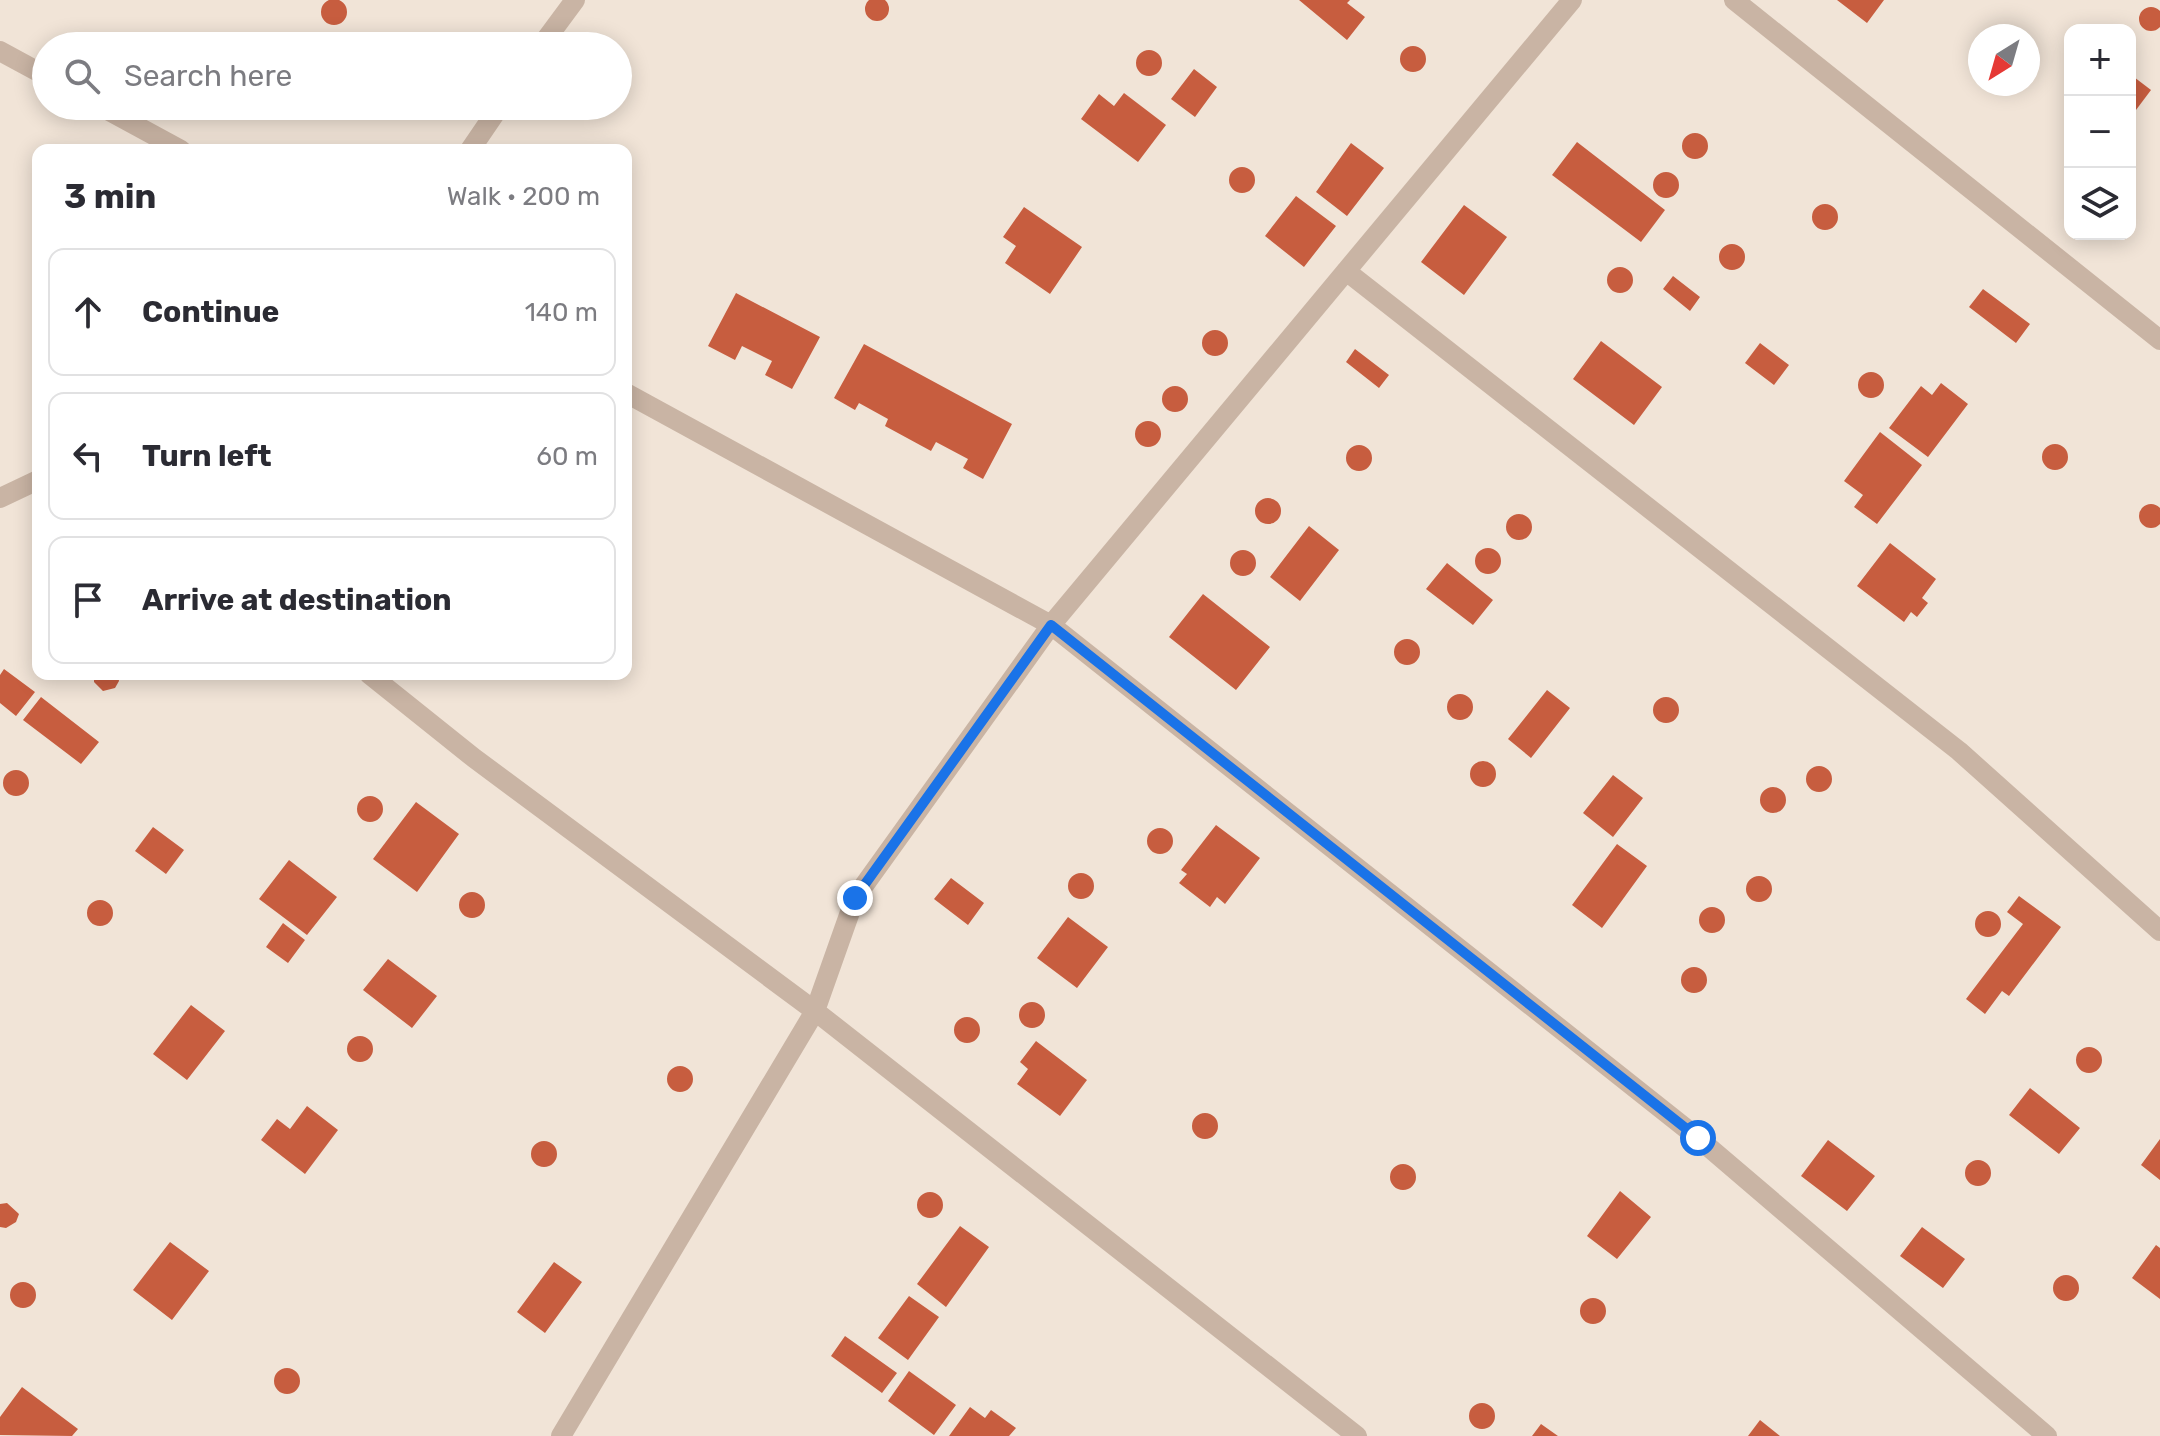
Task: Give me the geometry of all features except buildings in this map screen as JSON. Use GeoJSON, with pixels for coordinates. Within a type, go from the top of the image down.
{"type":"FeatureCollection","features":[{"type":"Feature","properties":{"kind":"street"},"geometry":{"type":"LineString","coordinates":[[551,32],[575,0]]}},
{"type":"Feature","properties":{"kind":"street"},"geometry":{"type":"LineString","coordinates":[[561,1436],[815,1011],[855,898],[1051,625],[1572,0]]}},
{"type":"Feature","properties":{"kind":"street"},"geometry":{"type":"LineString","coordinates":[[1734,0],[2160,340]]}},
{"type":"Feature","properties":{"kind":"street"},"geometry":{"type":"LineString","coordinates":[[0,51],[32,68]]}},
{"type":"Feature","properties":{"kind":"street"},"geometry":{"type":"LineString","coordinates":[[126,120],[170,144]]}},
{"type":"Feature","properties":{"kind":"street"},"geometry":{"type":"LineString","coordinates":[[474,144],[490,120]]}},
{"type":"Feature","properties":{"kind":"street"},"geometry":{"type":"LineString","coordinates":[[1346,271],[1959,751],[2160,931]]}},
{"type":"Feature","properties":{"kind":"street"},"geometry":{"type":"LineString","coordinates":[[632,396],[1051,625],[1698,1138],[2047,1436]]}},
{"type":"Feature","properties":{"kind":"street"},"geometry":{"type":"LineString","coordinates":[[0,498],[32,483]]}},
{"type":"Feature","properties":{"kind":"street"},"geometry":{"type":"LineString","coordinates":[[376,680],[474,758],[815,1011],[1357,1436]]}},
{"type":"Feature","properties":{"kind":"route"},"geometry":{"type":"LineString","coordinates":[[855,898],[1051,625],[1698,1138]]}}]}
